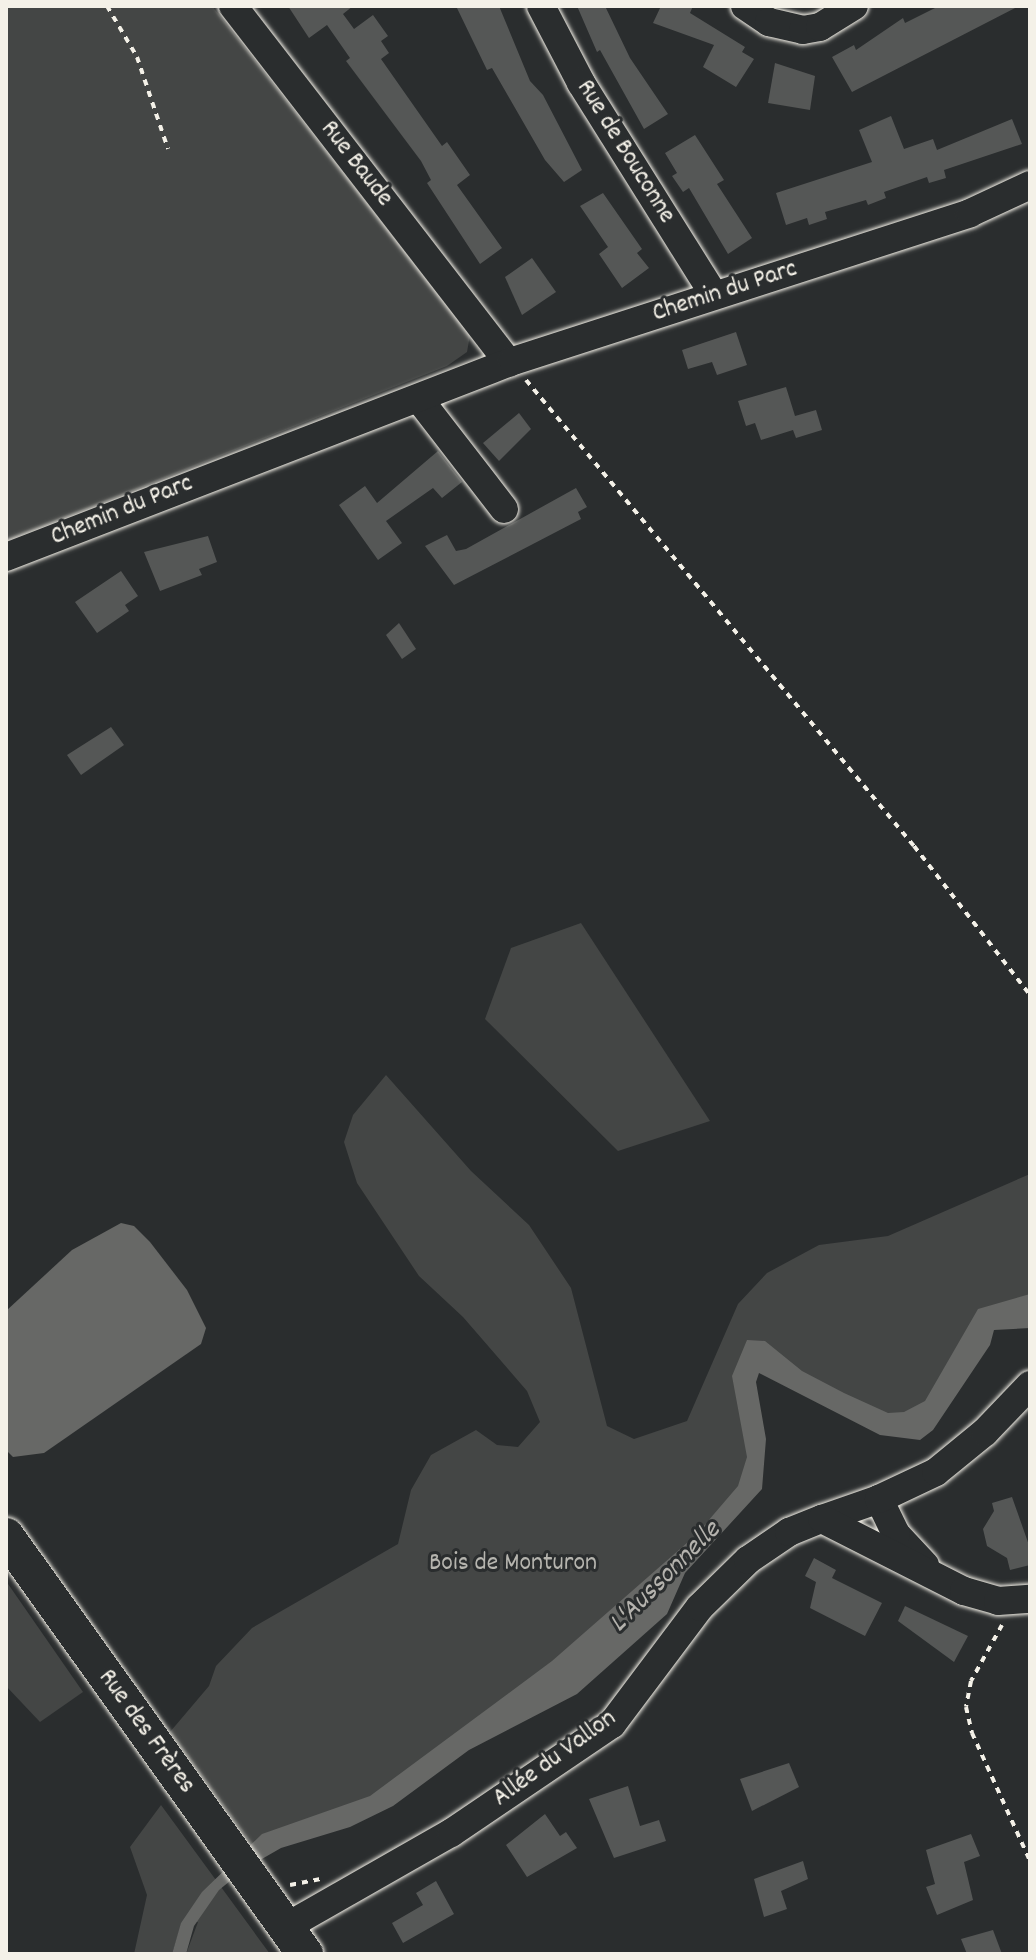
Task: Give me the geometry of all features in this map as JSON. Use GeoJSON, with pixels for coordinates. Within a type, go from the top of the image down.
{"type":"FeatureCollection","features":[{"type":"Feature","properties":{"kind":"main road","name":"Rue des Frères"},"geometry":{"type":"LineString","coordinates":[[6,1536],[296,1941]]}},
{"type":"Feature","properties":{"kind":"street","name":"Rue Baude"},"geometry":{"type":"LineString","coordinates":[[233,6],[477,325],[511,362]]}},
{"type":"Feature","properties":{"kind":"street","name":"Rue de Bouconne"},"geometry":{"type":"LineString","coordinates":[[541,6],[581,83],[714,295]]}},
{"type":"Feature","properties":{"kind":"street"},"geometry":{"type":"LineString","coordinates":[[745,6],[769,22],[803,30],[820,27],[854,6]]}},
{"type":"Feature","properties":{"kind":"street","name":"Chemin du Parc"},"geometry":{"type":"LineString","coordinates":[[6,557],[511,362],[970,213],[1030,185]]}},
{"type":"Feature","properties":{"kind":"street"},"geometry":{"type":"LineString","coordinates":[[477,325],[478,375]]}},
{"type":"Feature","properties":{"kind":"street"},"geometry":{"type":"LineString","coordinates":[[419,399],[504,509]]}},
{"type":"Feature","properties":{"kind":"street","name":"Allée du Vallon"},"geometry":{"type":"LineString","coordinates":[[296,1941],[612,1724],[727,1578],[789,1532],[879,1499],[936,1472],[985,1432],[1030,1385]]}},
{"type":"Feature","properties":{"kind":"street"},"geometry":{"type":"LineString","coordinates":[[879,1499],[896,1534],[936,1578]]}},
{"type":"Feature","properties":{"kind":"street"},"geometry":{"type":"LineString","coordinates":[[822,1519],[936,1578],[981,1597],[1022,1600]]}},
{"type":"Feature","properties":{"kind":"path"},"geometry":{"type":"LineString","coordinates":[[107,6],[137,57],[168,149]]}},
{"type":"Feature","properties":{"kind":"path"},"geometry":{"type":"LineString","coordinates":[[511,362],[905,834],[1030,995]]}},
{"type":"Feature","properties":{"kind":"path"},"geometry":{"type":"LineString","coordinates":[[1022,1600],[971,1681],[966,1707],[972,1733],[1030,1861]]}},
{"type":"Feature","properties":{"kind":"green space"},"geometry":{"type":"Polygon","coordinates":[[[6,6],[212,6],[470,335],[467,352],[447,366],[6,541],[6,6]]]}},
{"type":"Feature","properties":{"kind":"green space"},"geometry":{"type":"Polygon","coordinates":[[[581,923],[710,1121],[618,1151],[485,1019],[511,948],[581,923]]]}},
{"type":"Feature","properties":{"kind":"green space","name":"Bois de Monturon"},"geometry":{"type":"Polygon","coordinates":[[[386,1075],[471,1171],[529,1225],[571,1288],[607,1426],[634,1439],[687,1421],[738,1304],[767,1273],[819,1245],[888,1236],[1030,1174],[1030,1311],[979,1330],[916,1435],[752,1350],[759,1484],[600,1646],[393,1793],[256,1850],[170,1732],[209,1686],[216,1666],[252,1628],[398,1544],[411,1490],[431,1455],[476,1430],[497,1445],[518,1447],[540,1422],[527,1391],[463,1317],[419,1276],[357,1183],[344,1142],[353,1115],[386,1075]]]}},
{"type":"Feature","properties":{"kind":"green space"},"geometry":{"type":"Polygon","coordinates":[[[6,1581],[83,1692],[40,1722],[6,1686],[6,1581]]]}},
{"type":"Feature","properties":{"kind":"green space"},"geometry":{"type":"Polygon","coordinates":[[[161,1805],[270,1954],[186,1954],[198,1922],[182,1922],[172,1954],[134,1954],[147,1895],[130,1847],[161,1805]]]}},
{"type":"Feature","properties":{"kind":"water"},"geometry":{"type":"Polygon","coordinates":[[[121,1223],[134,1226],[150,1242],[187,1290],[206,1328],[201,1344],[44,1453],[13,1457],[6,1450],[6,1311],[72,1250],[121,1223]]]}},
{"type":"Feature","properties":{"kind":"water","name":"L'Aussonnelle"},"geometry":{"type":"Polygon","coordinates":[[[1030,1294],[1030,1328],[994,1330],[990,1345],[933,1430],[920,1440],[880,1435],[759,1373],[756,1382],[766,1439],[762,1489],[685,1573],[667,1614],[577,1694],[469,1750],[393,1806],[350,1827],[281,1848],[246,1868],[219,1890],[194,1926],[186,1954],[172,1954],[181,1923],[202,1892],[262,1834],[370,1796],[552,1661],[696,1535],[738,1486],[747,1457],[732,1376],[747,1340],[765,1341],[802,1371],[844,1393],[888,1413],[904,1412],[925,1401],[978,1309],[1030,1294]]]}},
{"type":"Feature","properties":{"kind":"building"},"geometry":{"type":"Polygon","coordinates":[[[288,6],[353,6],[343,14],[354,29],[373,15],[388,36],[381,41],[389,53],[381,59],[442,146],[447,142],[470,175],[457,185],[502,248],[480,264],[427,183],[431,180],[421,161],[346,61],[350,58],[327,25],[309,38],[288,6]]]}},
{"type":"Feature","properties":{"kind":"building"},"geometry":{"type":"Polygon","coordinates":[[[456,6],[499,6],[530,81],[543,95],[582,170],[564,182],[545,160],[492,68],[487,70],[456,6]]]}},
{"type":"Feature","properties":{"kind":"building"},"geometry":{"type":"Polygon","coordinates":[[[577,6],[605,6],[630,58],[668,114],[644,129],[600,50],[597,52],[577,6]]]}},
{"type":"Feature","properties":{"kind":"building"},"geometry":{"type":"Polygon","coordinates":[[[661,6],[693,6],[690,13],[745,47],[742,52],[754,59],[736,87],[703,67],[714,45],[653,23],[661,6]]]}},
{"type":"Feature","properties":{"kind":"building"},"geometry":{"type":"Polygon","coordinates":[[[939,6],[1019,6],[852,92],[832,57],[854,45],[856,50],[903,18],[905,23],[939,6]]]}},
{"type":"Feature","properties":{"kind":"building"},"geometry":{"type":"Polygon","coordinates":[[[775,63],[815,76],[810,110],[768,103],[775,63]]]}},
{"type":"Feature","properties":{"kind":"building"},"geometry":{"type":"Polygon","coordinates":[[[891,116],[904,149],[933,139],[937,150],[1012,119],[1022,144],[944,170],[946,178],[929,183],[927,177],[884,192],[886,198],[868,205],[866,200],[825,212],[827,219],[809,225],[807,218],[786,225],[776,193],[872,162],[859,130],[891,116]]]}},
{"type":"Feature","properties":{"kind":"building"},"geometry":{"type":"Polygon","coordinates":[[[695,135],[724,180],[717,184],[752,238],[728,254],[689,188],[683,192],[672,176],[677,173],[665,153],[695,135]]]}},
{"type":"Feature","properties":{"kind":"building"},"geometry":{"type":"Polygon","coordinates":[[[603,193],[642,249],[637,253],[649,268],[622,288],[599,254],[608,247],[580,206],[603,193]]]}},
{"type":"Feature","properties":{"kind":"building"},"geometry":{"type":"Polygon","coordinates":[[[532,258],[556,292],[522,315],[505,277],[532,258]]]}},
{"type":"Feature","properties":{"kind":"building"},"geometry":{"type":"Polygon","coordinates":[[[736,332],[747,365],[717,375],[712,362],[688,369],[682,350],[736,332]]]}},
{"type":"Feature","properties":{"kind":"building"},"geometry":{"type":"Polygon","coordinates":[[[786,387],[795,416],[816,410],[822,430],[796,438],[793,430],[761,440],[755,423],[746,426],[738,401],[786,387]]]}},
{"type":"Feature","properties":{"kind":"building"},"geometry":{"type":"Polygon","coordinates":[[[519,413],[531,429],[499,461],[483,443],[519,413]]]}},
{"type":"Feature","properties":{"kind":"building"},"geometry":{"type":"Polygon","coordinates":[[[438,451],[462,482],[442,498],[433,488],[386,521],[402,543],[378,560],[339,505],[365,486],[377,503],[438,451]]]}},
{"type":"Feature","properties":{"kind":"building"},"geometry":{"type":"Polygon","coordinates":[[[576,488],[587,507],[578,512],[581,519],[454,585],[425,546],[447,535],[456,551],[466,549],[576,488]]]}},
{"type":"Feature","properties":{"kind":"building"},"geometry":{"type":"Polygon","coordinates":[[[208,536],[217,562],[199,569],[202,575],[160,591],[144,552],[208,536]]]}},
{"type":"Feature","properties":{"kind":"building"},"geometry":{"type":"Polygon","coordinates":[[[121,571],[138,596],[125,605],[129,611],[97,633],[75,602],[121,571]]]}},
{"type":"Feature","properties":{"kind":"building"},"geometry":{"type":"Polygon","coordinates":[[[399,623],[416,649],[402,659],[386,635],[399,623]]]}},
{"type":"Feature","properties":{"kind":"building"},"geometry":{"type":"Polygon","coordinates":[[[111,727],[124,745],[81,775],[67,755],[111,727]]]}},
{"type":"Feature","properties":{"kind":"building"},"geometry":{"type":"Polygon","coordinates":[[[1012,1497],[1030,1548],[1030,1565],[1010,1570],[1007,1558],[987,1546],[983,1529],[994,1511],[992,1503],[1012,1497]]]}},
{"type":"Feature","properties":{"kind":"building"},"geometry":{"type":"Polygon","coordinates":[[[814,1558],[836,1570],[832,1578],[882,1603],[865,1636],[810,1608],[816,1582],[805,1576],[814,1558]]]}},
{"type":"Feature","properties":{"kind":"building"},"geometry":{"type":"Polygon","coordinates":[[[905,1606],[968,1636],[954,1662],[898,1621],[905,1606]]]}},
{"type":"Feature","properties":{"kind":"building"},"geometry":{"type":"Polygon","coordinates":[[[789,1763],[799,1787],[752,1811],[740,1779],[789,1763]]]}},
{"type":"Feature","properties":{"kind":"building"},"geometry":{"type":"Polygon","coordinates":[[[628,1786],[640,1826],[659,1820],[666,1841],[614,1858],[589,1799],[628,1786]]]}},
{"type":"Feature","properties":{"kind":"building"},"geometry":{"type":"Polygon","coordinates":[[[545,1814],[560,1836],[566,1832],[577,1848],[527,1877],[506,1845],[545,1814]]]}},
{"type":"Feature","properties":{"kind":"building"},"geometry":{"type":"Polygon","coordinates":[[[971,1834],[980,1856],[964,1862],[973,1900],[937,1915],[926,1887],[935,1884],[926,1850],[971,1834]]]}},
{"type":"Feature","properties":{"kind":"building"},"geometry":{"type":"Polygon","coordinates":[[[803,1861],[808,1879],[781,1891],[787,1909],[764,1917],[754,1879],[803,1861]]]}},
{"type":"Feature","properties":{"kind":"building"},"geometry":{"type":"Polygon","coordinates":[[[436,1881],[454,1914],[403,1943],[392,1923],[423,1905],[416,1893],[436,1881]]]}},
{"type":"Feature","properties":{"kind":"building"},"geometry":{"type":"Polygon","coordinates":[[[993,1930],[1002,1954],[967,1954],[961,1939],[993,1930]]]}}]}
